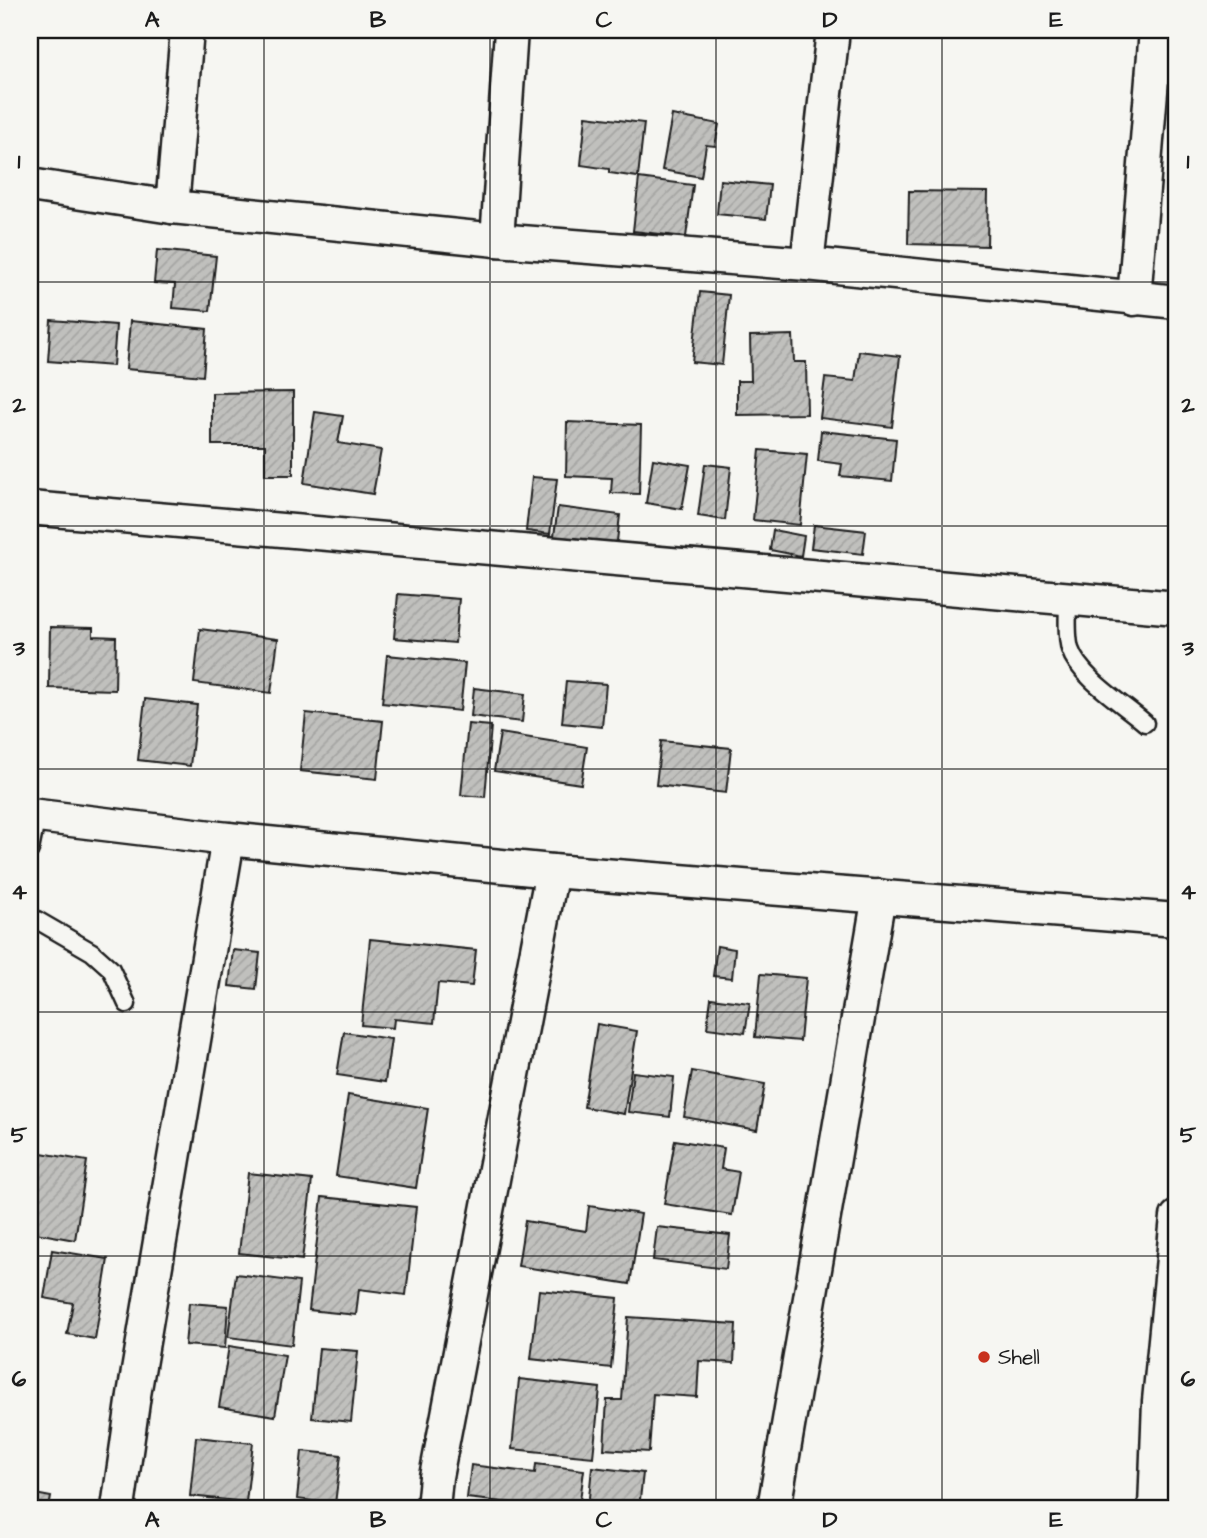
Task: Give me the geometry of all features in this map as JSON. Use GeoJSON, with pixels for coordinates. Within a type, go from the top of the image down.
{"type":"FeatureCollection","features":[{"type":"Feature","properties":{"kind":"street"},"geometry":{"type":"LineString","coordinates":[[172,206],[187,30]]}},
{"type":"Feature","properties":{"kind":"street"},"geometry":{"type":"LineString","coordinates":[[497,240],[511,30]]}},
{"type":"Feature","properties":{"kind":"street"},"geometry":{"type":"LineString","coordinates":[[807,264],[833,30]]}},
{"type":"Feature","properties":{"kind":"street"},"geometry":{"type":"LineString","coordinates":[[1134,299],[1157,30]]}},
{"type":"Feature","properties":{"kind":"street"},"geometry":{"type":"LineString","coordinates":[[30,185],[172,206],[497,240],[807,264],[1177,302]]}},
{"type":"Feature","properties":{"kind":"street"},"geometry":{"type":"LineString","coordinates":[[30,508],[1177,608]]}},
{"type":"Feature","properties":{"kind":"street"},"geometry":{"type":"LineString","coordinates":[[33,815],[552,871],[1177,920]]}},
{"type":"Feature","properties":{"kind":"street"},"geometry":{"type":"LineString","coordinates":[[118,1508],[134,1395],[228,838]]}},
{"type":"Feature","properties":{"kind":"street"},"geometry":{"type":"LineString","coordinates":[[433,1508],[439,1464],[552,871]]}},
{"type":"Feature","properties":{"kind":"street"},"geometry":{"type":"LineString","coordinates":[[775,1508],[879,896]]}},
{"type":"Feature","properties":{"kind":"street"},"geometry":{"type":"LineString","coordinates":[[1155,1508],[1159,1401],[1177,1217]]}},
{"type":"Feature","properties":{"kind":"lane"},"geometry":{"type":"LineString","coordinates":[[1068,599],[1069,646],[1074,660],[1085,673],[1145,723]]}},
{"type":"Feature","properties":{"kind":"lane"},"geometry":{"type":"LineString","coordinates":[[30,850],[33,815]]}},
{"type":"Feature","properties":{"kind":"lane"},"geometry":{"type":"LineString","coordinates":[[30,916],[92,952],[111,969],[127,1004]]}},
{"type":"Feature","properties":{"kind":"building"},"geometry":{"type":"Polygon","coordinates":[[[672,115],[719,124],[715,146],[706,145],[701,177],[662,170],[672,115]]]}},
{"type":"Feature","properties":{"kind":"building"},"geometry":{"type":"Polygon","coordinates":[[[586,116],[644,123],[638,177],[581,165],[586,116]]]}},
{"type":"Feature","properties":{"kind":"building"},"geometry":{"type":"Polygon","coordinates":[[[639,178],[693,185],[686,237],[633,231],[639,178]]]}},
{"type":"Feature","properties":{"kind":"building"},"geometry":{"type":"Polygon","coordinates":[[[720,180],[770,185],[766,219],[717,214],[720,180]]]}},
{"type":"Feature","properties":{"kind":"building"},"geometry":{"type":"Polygon","coordinates":[[[909,191],[988,192],[987,246],[908,244],[909,191]]]}},
{"type":"Feature","properties":{"kind":"building"},"geometry":{"type":"Polygon","coordinates":[[[157,250],[216,256],[210,311],[173,308],[175,284],[154,283],[157,250]]]}},
{"type":"Feature","properties":{"kind":"building"},"geometry":{"type":"Polygon","coordinates":[[[700,292],[729,295],[722,365],[692,362],[700,292]]]}},
{"type":"Feature","properties":{"kind":"building"},"geometry":{"type":"Polygon","coordinates":[[[51,320],[116,325],[113,366],[48,361],[51,320]]]}},
{"type":"Feature","properties":{"kind":"building"},"geometry":{"type":"Polygon","coordinates":[[[130,321],[207,329],[203,376],[126,369],[130,321]]]}},
{"type":"Feature","properties":{"kind":"building"},"geometry":{"type":"Polygon","coordinates":[[[793,335],[794,362],[806,362],[807,414],[737,415],[737,381],[751,381],[750,336],[793,335]]]}},
{"type":"Feature","properties":{"kind":"building"},"geometry":{"type":"Polygon","coordinates":[[[859,351],[900,356],[892,427],[820,418],[825,378],[855,381],[859,351]]]}},
{"type":"Feature","properties":{"kind":"building"},"geometry":{"type":"Polygon","coordinates":[[[293,392],[293,475],[265,475],[265,445],[212,445],[212,393],[293,392]]]}},
{"type":"Feature","properties":{"kind":"building"},"geometry":{"type":"Polygon","coordinates":[[[315,412],[343,416],[338,443],[381,450],[373,494],[304,483],[315,412]]]}},
{"type":"Feature","properties":{"kind":"building"},"geometry":{"type":"Polygon","coordinates":[[[567,422],[641,425],[639,494],[611,493],[612,478],[566,476],[567,422]]]}},
{"type":"Feature","properties":{"kind":"building"},"geometry":{"type":"Polygon","coordinates":[[[821,431],[896,439],[892,481],[840,476],[842,464],[818,461],[821,431]]]}},
{"type":"Feature","properties":{"kind":"building"},"geometry":{"type":"Polygon","coordinates":[[[760,450],[807,454],[800,525],[753,520],[760,450]]]}},
{"type":"Feature","properties":{"kind":"building"},"geometry":{"type":"Polygon","coordinates":[[[653,459],[690,465],[682,509],[646,503],[653,459]]]}},
{"type":"Feature","properties":{"kind":"building"},"geometry":{"type":"Polygon","coordinates":[[[705,464],[731,467],[725,520],[698,516],[705,464]]]}},
{"type":"Feature","properties":{"kind":"building"},"geometry":{"type":"Polygon","coordinates":[[[532,477],[557,479],[550,534],[526,531],[532,477]]]}},
{"type":"Feature","properties":{"kind":"building"},"geometry":{"type":"Polygon","coordinates":[[[558,507],[620,515],[616,550],[553,543],[558,507]]]}},
{"type":"Feature","properties":{"kind":"building"},"geometry":{"type":"Polygon","coordinates":[[[814,525],[866,531],[863,554],[811,548],[814,525]]]}},
{"type":"Feature","properties":{"kind":"building"},"geometry":{"type":"Polygon","coordinates":[[[773,530],[804,536],[801,556],[770,550],[773,530]]]}},
{"type":"Feature","properties":{"kind":"building"},"geometry":{"type":"Polygon","coordinates":[[[398,594],[459,599],[455,643],[394,638],[398,594]]]}},
{"type":"Feature","properties":{"kind":"building"},"geometry":{"type":"Polygon","coordinates":[[[50,627],[93,628],[93,636],[116,637],[115,690],[49,688],[50,627]]]}},
{"type":"Feature","properties":{"kind":"building"},"geometry":{"type":"Polygon","coordinates":[[[200,629],[278,639],[271,693],[194,683],[200,629]]]}},
{"type":"Feature","properties":{"kind":"building"},"geometry":{"type":"Polygon","coordinates":[[[387,655],[465,663],[460,711],[382,703],[387,655]]]}},
{"type":"Feature","properties":{"kind":"building"},"geometry":{"type":"Polygon","coordinates":[[[566,681],[606,684],[602,727],[562,723],[566,681]]]}},
{"type":"Feature","properties":{"kind":"building"},"geometry":{"type":"Polygon","coordinates":[[[474,688],[525,694],[522,722],[471,716],[474,688]]]}},
{"type":"Feature","properties":{"kind":"building"},"geometry":{"type":"Polygon","coordinates":[[[145,699],[197,705],[190,766],[138,760],[145,699]]]}},
{"type":"Feature","properties":{"kind":"building"},"geometry":{"type":"Polygon","coordinates":[[[306,713],[383,721],[377,779],[300,771],[306,713]]]}},
{"type":"Feature","properties":{"kind":"building"},"geometry":{"type":"Polygon","coordinates":[[[468,724],[491,726],[485,797],[461,795],[468,724]]]}},
{"type":"Feature","properties":{"kind":"building"},"geometry":{"type":"Polygon","coordinates":[[[500,733],[587,747],[581,784],[494,771],[500,733]]]}},
{"type":"Feature","properties":{"kind":"building"},"geometry":{"type":"Polygon","coordinates":[[[661,741],[731,748],[726,793],[656,785],[661,741]]]}},
{"type":"Feature","properties":{"kind":"building"},"geometry":{"type":"Polygon","coordinates":[[[370,939],[476,950],[472,986],[438,983],[434,1023],[394,1019],[393,1028],[361,1025],[370,939]]]}},
{"type":"Feature","properties":{"kind":"building"},"geometry":{"type":"Polygon","coordinates":[[[717,946],[735,949],[732,978],[713,976],[717,946]]]}},
{"type":"Feature","properties":{"kind":"building"},"geometry":{"type":"Polygon","coordinates":[[[233,950],[260,953],[256,989],[229,986],[233,950]]]}},
{"type":"Feature","properties":{"kind":"building"},"geometry":{"type":"Polygon","coordinates":[[[761,974],[806,978],[800,1041],[755,1037],[761,974]]]}},
{"type":"Feature","properties":{"kind":"building"},"geometry":{"type":"Polygon","coordinates":[[[711,998],[750,1003],[745,1033],[707,1028],[711,998]]]}},
{"type":"Feature","properties":{"kind":"building"},"geometry":{"type":"Polygon","coordinates":[[[597,1024],[637,1031],[624,1114],[584,1107],[597,1024]]]}},
{"type":"Feature","properties":{"kind":"building"},"geometry":{"type":"Polygon","coordinates":[[[344,1032],[391,1039],[385,1082],[337,1075],[344,1032]]]}},
{"type":"Feature","properties":{"kind":"building"},"geometry":{"type":"Polygon","coordinates":[[[692,1071],[765,1084],[757,1130],[684,1117],[692,1071]]]}},
{"type":"Feature","properties":{"kind":"building"},"geometry":{"type":"Polygon","coordinates":[[[633,1072],[674,1077],[670,1117],[628,1112],[633,1072]]]}},
{"type":"Feature","properties":{"kind":"building"},"geometry":{"type":"Polygon","coordinates":[[[348,1095],[428,1108],[416,1188],[336,1176],[348,1095]]]}},
{"type":"Feature","properties":{"kind":"building"},"geometry":{"type":"Polygon","coordinates":[[[675,1140],[724,1148],[721,1169],[739,1172],[732,1215],[664,1204],[675,1140]]]}},
{"type":"Feature","properties":{"kind":"building"},"geometry":{"type":"Polygon","coordinates":[[[30,1151],[87,1161],[75,1240],[30,1232],[30,1151]]]}},
{"type":"Feature","properties":{"kind":"building"},"geometry":{"type":"Polygon","coordinates":[[[248,1173],[312,1180],[302,1260],[239,1253],[248,1173]]]}},
{"type":"Feature","properties":{"kind":"building"},"geometry":{"type":"Polygon","coordinates":[[[322,1197],[416,1207],[406,1295],[359,1289],[356,1315],[309,1310],[322,1197]]]}},
{"type":"Feature","properties":{"kind":"building"},"geometry":{"type":"Polygon","coordinates":[[[589,1206],[641,1214],[630,1284],[518,1266],[525,1221],[586,1231],[589,1206]]]}},
{"type":"Feature","properties":{"kind":"building"},"geometry":{"type":"Polygon","coordinates":[[[657,1227],[730,1235],[726,1269],[653,1260],[657,1227]]]}},
{"type":"Feature","properties":{"kind":"building"},"geometry":{"type":"Polygon","coordinates":[[[52,1250],[108,1259],[95,1339],[67,1334],[73,1303],[44,1298],[52,1250]]]}},
{"type":"Feature","properties":{"kind":"building"},"geometry":{"type":"Polygon","coordinates":[[[236,1274],[299,1282],[292,1345],[228,1337],[236,1274]]]}},
{"type":"Feature","properties":{"kind":"building"},"geometry":{"type":"Polygon","coordinates":[[[539,1290],[618,1298],[611,1368],[531,1359],[539,1290]]]}},
{"type":"Feature","properties":{"kind":"building"},"geometry":{"type":"Polygon","coordinates":[[[189,1303],[228,1306],[225,1348],[185,1345],[189,1303]]]}},
{"type":"Feature","properties":{"kind":"building"},"geometry":{"type":"Polygon","coordinates":[[[628,1317],[736,1324],[734,1363],[699,1361],[697,1397],[653,1394],[649,1452],[604,1449],[607,1400],[622,1400],[628,1317]]]}},
{"type":"Feature","properties":{"kind":"building"},"geometry":{"type":"Polygon","coordinates":[[[229,1346],[285,1355],[275,1416],[219,1407],[229,1346]]]}},
{"type":"Feature","properties":{"kind":"building"},"geometry":{"type":"Polygon","coordinates":[[[319,1348],[358,1351],[351,1422],[312,1418],[319,1348]]]}},
{"type":"Feature","properties":{"kind":"building"},"geometry":{"type":"Polygon","coordinates":[[[519,1379],[600,1388],[593,1457],[512,1449],[519,1379]]]}},
{"type":"Feature","properties":{"kind":"building"},"geometry":{"type":"Polygon","coordinates":[[[196,1437],[253,1443],[246,1502],[190,1496],[196,1437]]]}},
{"type":"Feature","properties":{"kind":"building"},"geometry":{"type":"Polygon","coordinates":[[[302,1451],[341,1455],[335,1504],[297,1499],[302,1451]]]}},
{"type":"Feature","properties":{"kind":"building"},"geometry":{"type":"Polygon","coordinates":[[[536,1464],[584,1470],[579,1508],[527,1508],[528,1505],[467,1498],[471,1465],[535,1473],[536,1464]]]}},
{"type":"Feature","properties":{"kind":"building"},"geometry":{"type":"Polygon","coordinates":[[[592,1467],[643,1473],[639,1508],[588,1508],[592,1467]]]}},
{"type":"Feature","properties":{"kind":"building"},"geometry":{"type":"Polygon","coordinates":[[[30,1493],[51,1497],[49,1508],[30,1508],[30,1493]]]}},
{"type":"Feature","properties":{"kind":"place","name":"Shell"},"geometry":{"type":"Point","coordinates":[984,1357]}}]}
